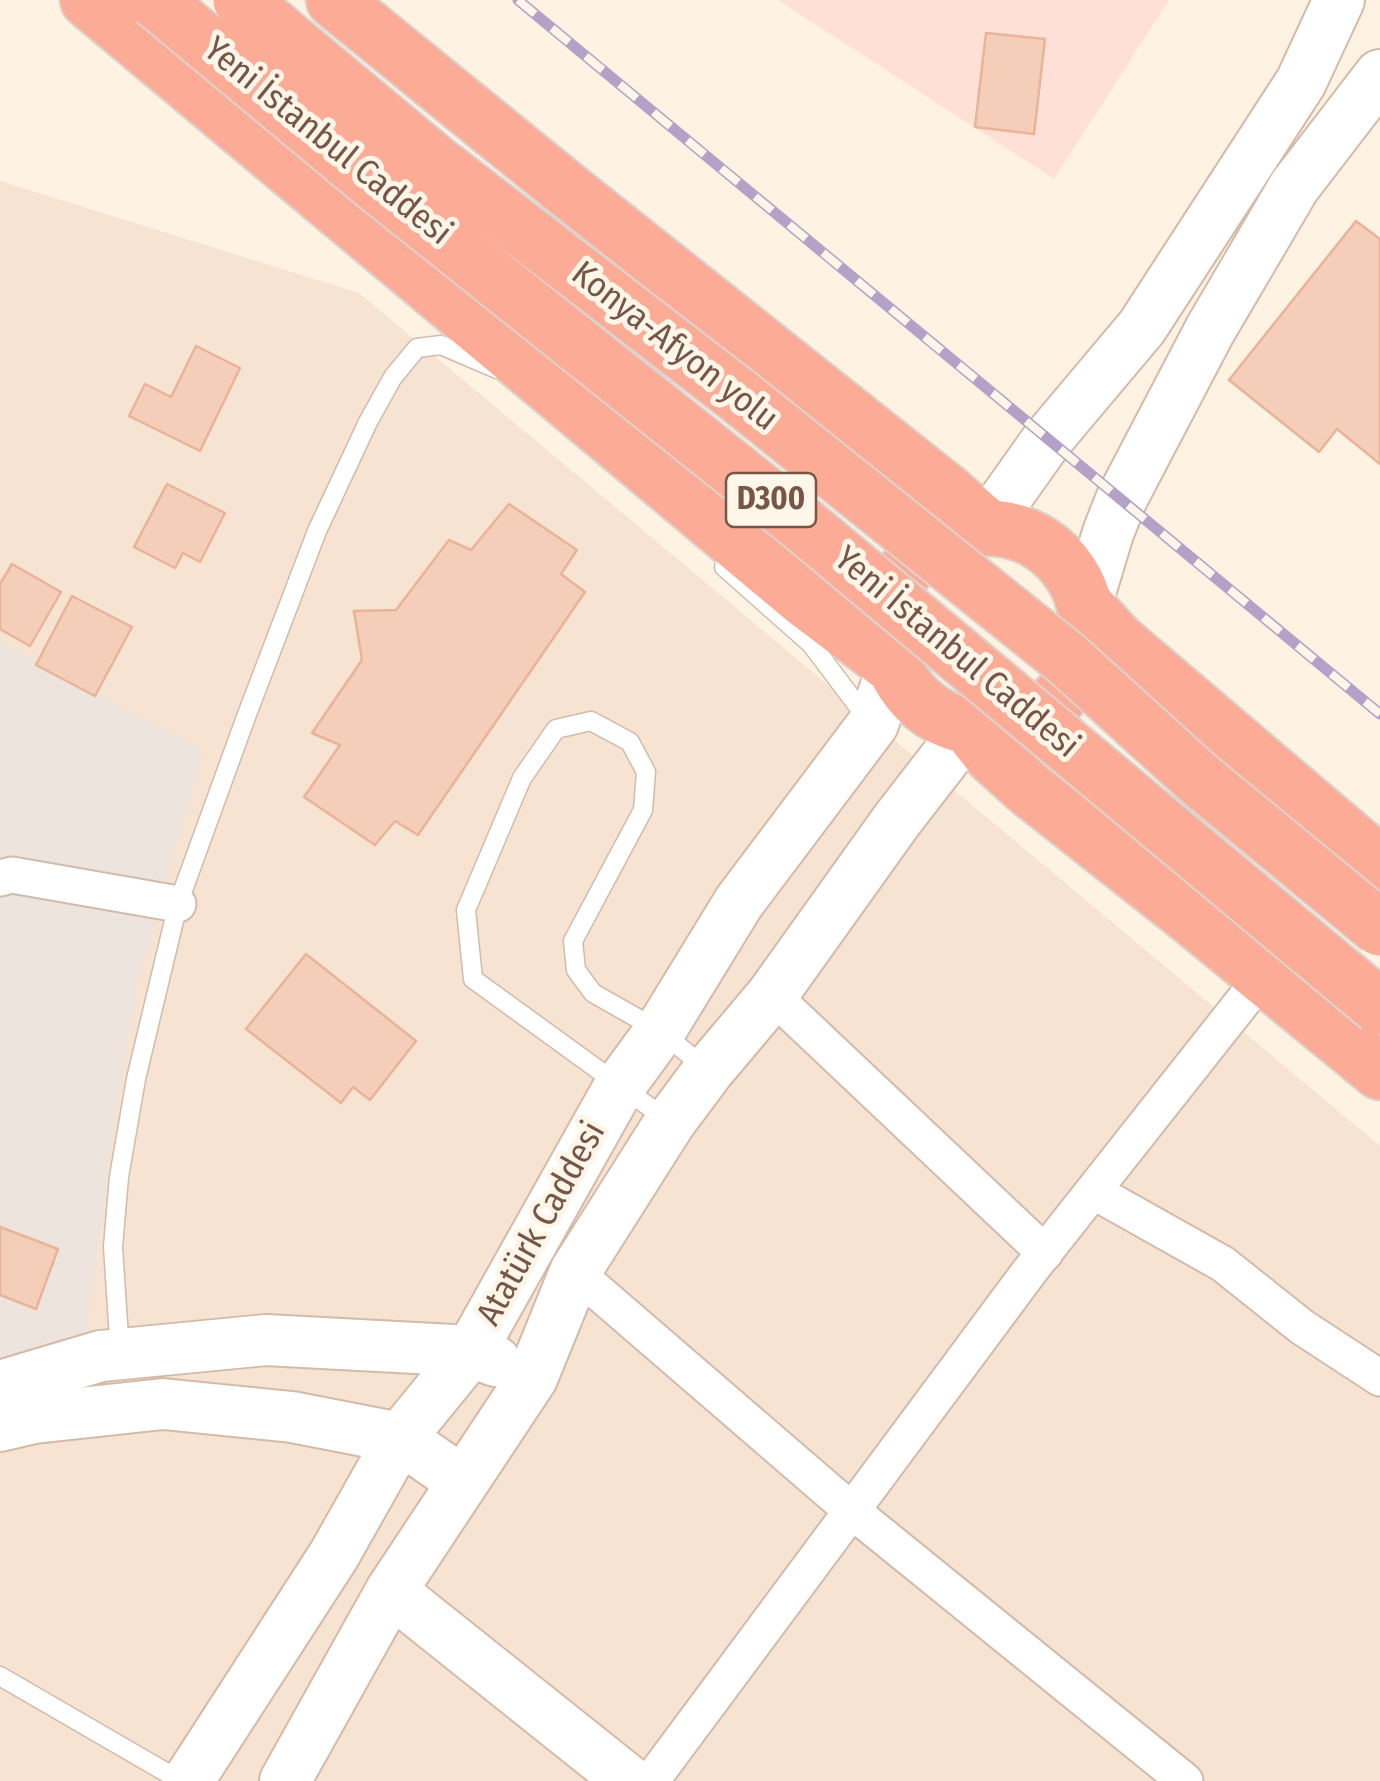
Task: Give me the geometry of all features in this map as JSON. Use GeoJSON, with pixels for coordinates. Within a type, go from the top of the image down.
{"type":"FeatureCollection","features":[{"type":"Feature","properties":{"kind":"highway"},"geometry":{"type":"LineString","coordinates":[[88,0],[437,327],[893,666]]}},
{"type":"Feature","properties":{"kind":"highway","name":"Yeni İstanbul Caddesi"},"geometry":{"type":"LineString","coordinates":[[155,0],[376,184],[802,524],[1380,1008]]}},
{"type":"Feature","properties":{"kind":"highway","name":"Konya-Afyon yolu"},"geometry":{"type":"LineString","coordinates":[[241,0],[437,164],[740,396],[1067,659],[1200,779],[1380,928]]}},
{"type":"Feature","properties":{"kind":"highway"},"geometry":{"type":"LineString","coordinates":[[334,0],[986,526]]}},
{"type":"Feature","properties":{"kind":"highway"},"geometry":{"type":"LineString","coordinates":[[1086,606],[1087,645],[1072,682],[1045,711],[1009,726],[969,727],[938,716],[911,695],[893,666],[886,628],[893,589],[914,556],[947,534],[986,526],[1020,532],[1050,548],[1073,574],[1086,606],[1118,641],[1380,864]]}},
{"type":"Feature","properties":{"kind":"highway"},"geometry":{"type":"LineString","coordinates":[[969,727],[992,756],[1030,790],[1380,1072]]}},
{"type":"Feature","properties":{"kind":"main road"},"geometry":{"type":"LineString","coordinates":[[986,526],[1047,440],[1142,327],[1301,82],[1339,0]]}},
{"type":"Feature","properties":{"kind":"main road"},"geometry":{"type":"LineString","coordinates":[[1086,606],[1121,500],[1210,330],[1294,187],[1380,75]]}},
{"type":"Feature","properties":{"kind":"main road","name":"Atatürk Caddesi"},"geometry":{"type":"LineString","coordinates":[[185,1781],[334,1555],[400,1438],[472,1351],[619,1087],[660,1031],[738,902],[872,724],[893,666]]}},
{"type":"Feature","properties":{"kind":"main road","name":"Atatürk Caddesi"},"geometry":{"type":"LineString","coordinates":[[285,1781],[392,1592],[532,1378],[576,1272],[670,1122],[772,996],[897,820],[969,727]]}},
{"type":"Feature","properties":{"kind":"main road"},"geometry":{"type":"LineString","coordinates":[[0,1386],[101,1356],[266,1340],[472,1351],[532,1378]]}},
{"type":"Feature","properties":{"kind":"main road"},"geometry":{"type":"LineString","coordinates":[[0,1426],[34,1418],[163,1404],[292,1418],[400,1438],[463,1482]]}},
{"type":"Feature","properties":{"kind":"main road"},"geometry":{"type":"LineString","coordinates":[[392,1592],[629,1781]]}},
{"type":"Feature","properties":{"kind":"street"},"geometry":{"type":"LineString","coordinates":[[0,878],[12,875],[178,904]]}},
{"type":"Feature","properties":{"kind":"street"},"geometry":{"type":"LineString","coordinates":[[651,1781],[1044,1253],[1263,976]]}},
{"type":"Feature","properties":{"kind":"street"},"geometry":{"type":"LineString","coordinates":[[772,996],[1044,1253]]}},
{"type":"Feature","properties":{"kind":"street"},"geometry":{"type":"LineString","coordinates":[[1093,1191],[1223,1264],[1302,1327],[1380,1378]]}},
{"type":"Feature","properties":{"kind":"street"},"geometry":{"type":"LineString","coordinates":[[576,1272],[852,1512],[1185,1781]]}},
{"type":"Feature","properties":{"kind":"lane"},"geometry":{"type":"LineString","coordinates":[[437,327],[441,344],[495,368],[510,381]]}},
{"type":"Feature","properties":{"kind":"lane"},"geometry":{"type":"LineString","coordinates":[[120,1354],[113,1247],[118,1177],[136,1078],[178,904],[317,531],[393,377],[437,327]]}},
{"type":"Feature","properties":{"kind":"lane"},"geometry":{"type":"LineString","coordinates":[[712,556],[811,644],[872,724]]}},
{"type":"Feature","properties":{"kind":"lane"},"geometry":{"type":"LineString","coordinates":[[670,1122],[473,980],[466,910],[522,778],[556,729],[591,721],[630,742],[646,772],[643,810],[574,942],[576,970],[593,994],[660,1031],[708,1071]]}},
{"type":"Feature","properties":{"kind":"lane"},"geometry":{"type":"LineString","coordinates":[[0,1676],[185,1781]]}},
{"type":"Feature","properties":{"kind":"shaded area"},"geometry":{"type":"Polygon","coordinates":[[[778,0],[1169,0],[1054,179],[778,0]]]}},
{"type":"Feature","properties":{"kind":"shaded area"},"geometry":{"type":"Polygon","coordinates":[[[0,181],[359,293],[1380,1146],[1380,1781],[0,1781],[0,181]]]}},
{"type":"Feature","properties":{"kind":"shaded area"},"geometry":{"type":"Polygon","coordinates":[[[0,641],[203,751],[138,981],[85,1339],[59,1341],[0,1357],[0,641]]]}},
{"type":"Feature","properties":{"kind":"building"},"geometry":{"type":"Polygon","coordinates":[[[986,33],[1045,39],[1034,134],[975,127],[986,33]]]}},
{"type":"Feature","properties":{"kind":"building"},"geometry":{"type":"Polygon","coordinates":[[[1356,221],[1380,239],[1380,464],[1337,429],[1319,452],[1229,380],[1356,221]]]}},
{"type":"Feature","properties":{"kind":"building"},"geometry":{"type":"Polygon","coordinates":[[[196,346],[240,368],[200,451],[129,416],[145,384],[171,397],[196,346]]]}},
{"type":"Feature","properties":{"kind":"building"},"geometry":{"type":"Polygon","coordinates":[[[167,484],[225,513],[200,562],[183,553],[175,568],[134,547],[167,484]]]}},
{"type":"Feature","properties":{"kind":"building"},"geometry":{"type":"Polygon","coordinates":[[[509,504],[577,550],[561,574],[585,592],[418,835],[395,821],[375,845],[304,797],[340,745],[312,733],[362,660],[354,611],[396,610],[449,540],[471,550],[509,504]]]}},
{"type":"Feature","properties":{"kind":"building"},"geometry":{"type":"Polygon","coordinates":[[[12,564],[61,592],[30,646],[0,629],[0,584],[12,564]]]}},
{"type":"Feature","properties":{"kind":"building"},"geometry":{"type":"Polygon","coordinates":[[[72,596],[132,627],[95,696],[36,665],[72,596]]]}},
{"type":"Feature","properties":{"kind":"building"},"geometry":{"type":"Polygon","coordinates":[[[306,954],[416,1041],[370,1100],[353,1087],[341,1103],[246,1029],[306,954]]]}},
{"type":"Feature","properties":{"kind":"building"},"geometry":{"type":"Polygon","coordinates":[[[0,1227],[58,1249],[36,1309],[0,1295],[0,1227]]]}},
{"type":"Feature","properties":{"kind":"railway"},"geometry":{"type":"LineString","coordinates":[[518,0],[1380,714]]}}]}
